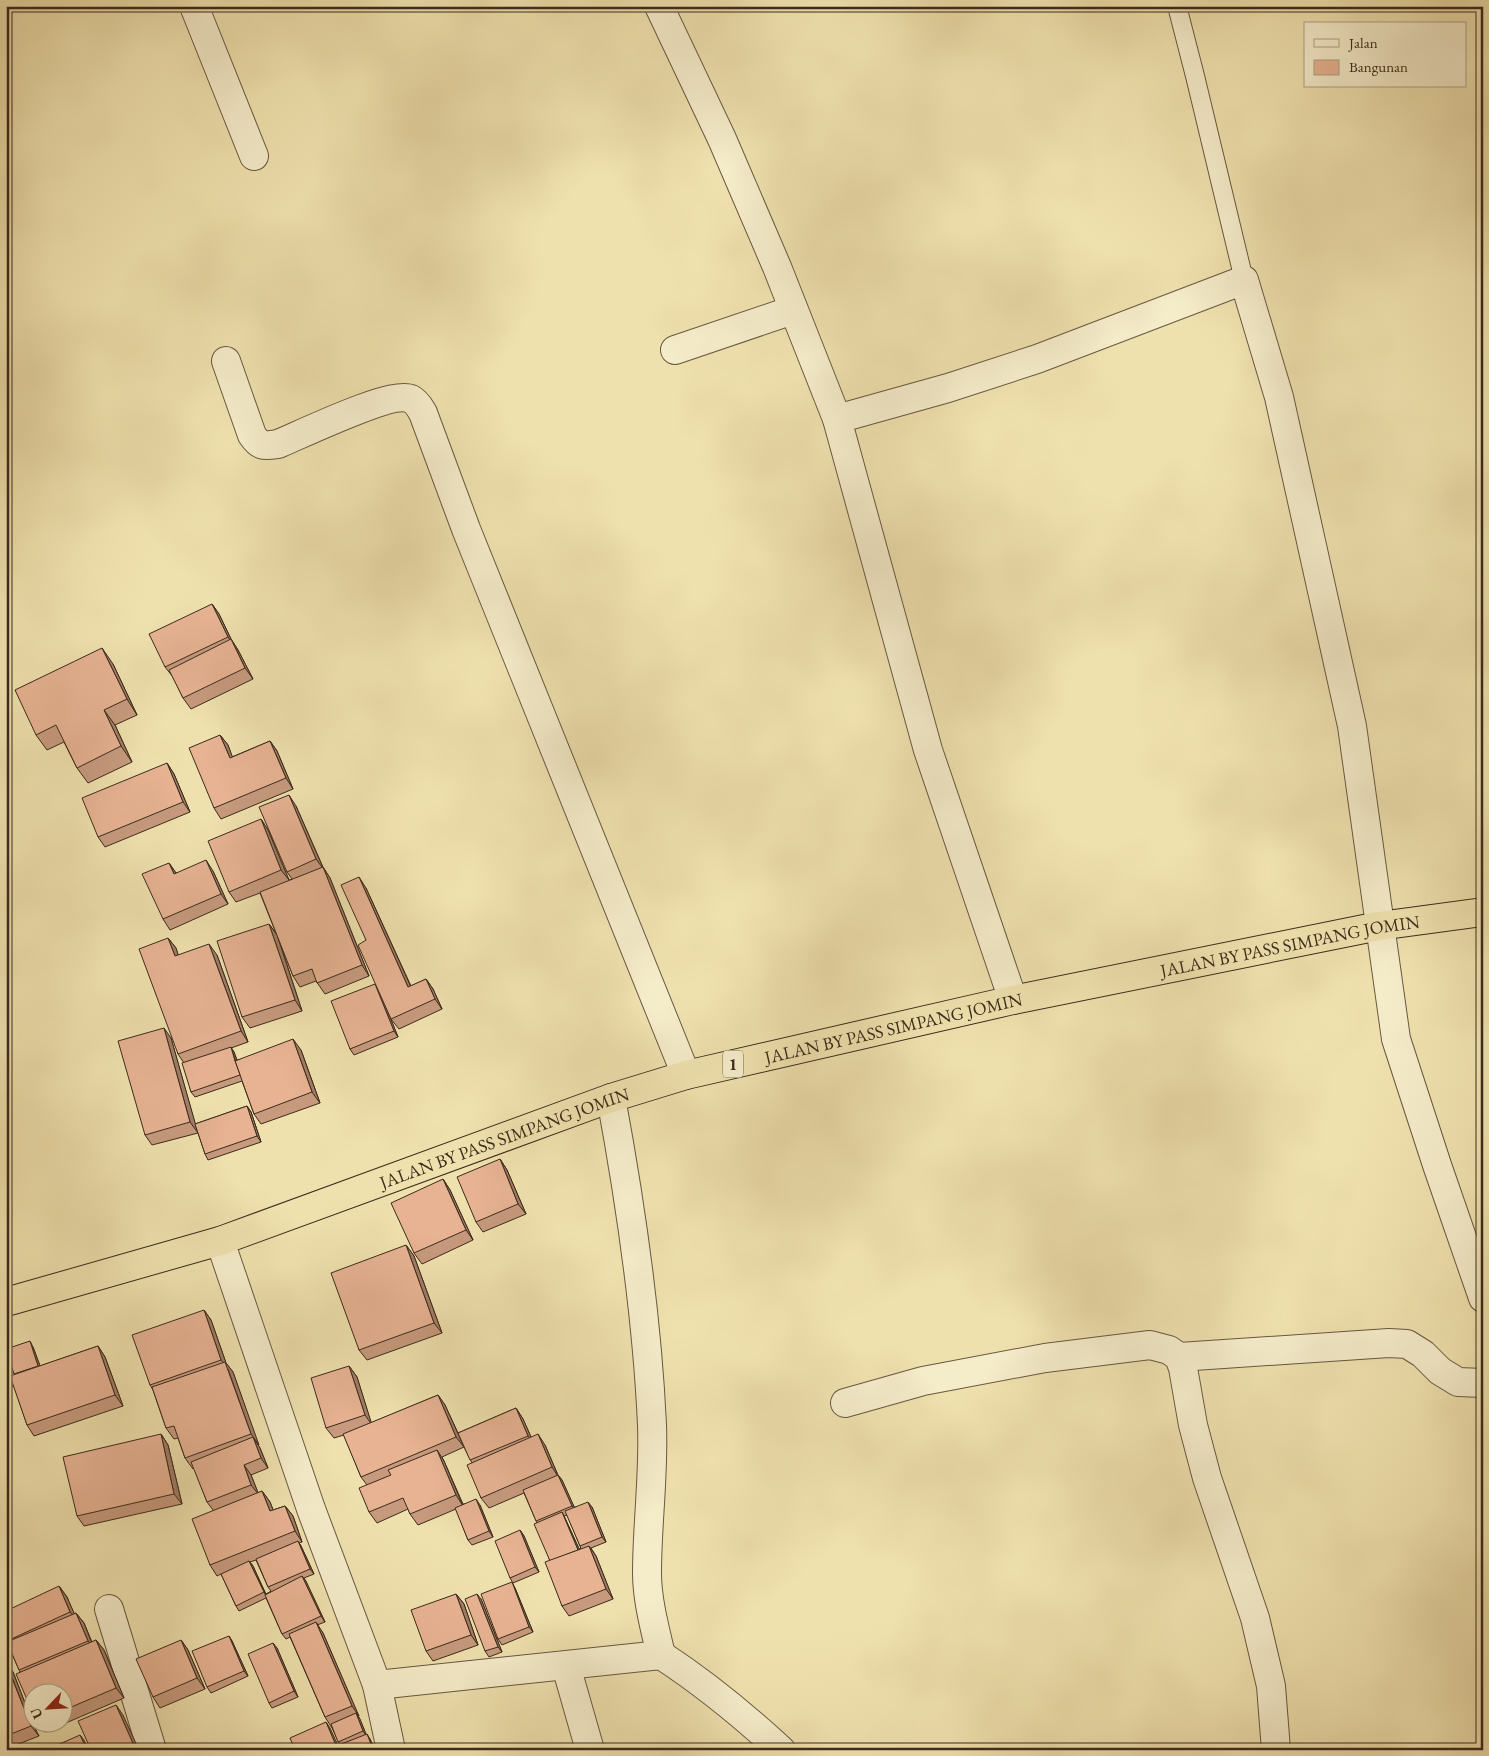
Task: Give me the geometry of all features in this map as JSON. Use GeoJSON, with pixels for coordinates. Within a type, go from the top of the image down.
{"type":"FeatureCollection","features":[{"type":"Feature","properties":{"kind":"highway","name":"JALAN BY PASS SIMPANG JOMIN"},"geometry":{"type":"LineString","coordinates":[[6,1302],[220,1241],[611,1098],[686,1075],[1013,1000],[1380,926],[1483,912]]}},
{"type":"Feature","properties":{"kind":"street"},"geometry":{"type":"LineString","coordinates":[[194,6],[254,156]]}},
{"type":"Feature","properties":{"kind":"street"},"geometry":{"type":"LineString","coordinates":[[659,6],[722,140],[777,267],[837,419],[928,750],[1013,1000]]}},
{"type":"Feature","properties":{"kind":"street"},"geometry":{"type":"LineString","coordinates":[[837,419],[948,388],[1036,359],[1244,280],[1279,398],[1352,726],[1396,1039],[1483,1298]]}},
{"type":"Feature","properties":{"kind":"street"},"geometry":{"type":"LineString","coordinates":[[675,350],[793,310]]}},
{"type":"Feature","properties":{"kind":"street"},"geometry":{"type":"LineString","coordinates":[[226,361],[252,435],[256,442],[261,445],[278,444],[380,401],[400,397],[410,398],[418,404],[466,530],[686,1075]]}},
{"type":"Feature","properties":{"kind":"street"},"geometry":{"type":"LineString","coordinates":[[611,1098],[631,1210],[644,1310],[652,1425],[652,1477],[647,1575],[653,1618],[661,1655]]}},
{"type":"Feature","properties":{"kind":"street"},"geometry":{"type":"LineString","coordinates":[[220,1241],[311,1509],[377,1685],[391,1750]]}},
{"type":"Feature","properties":{"kind":"street"},"geometry":{"type":"LineString","coordinates":[[1179,1357],[1389,1343],[1407,1344],[1423,1354],[1440,1371],[1458,1382],[1483,1383]]}},
{"type":"Feature","properties":{"kind":"street"},"geometry":{"type":"LineString","coordinates":[[845,1402],[923,1381],[1045,1358],[1150,1345],[1169,1350],[1179,1357],[1183,1368],[1193,1425],[1207,1478],[1255,1618],[1271,1686],[1276,1750]]}},
{"type":"Feature","properties":{"kind":"street"},"geometry":{"type":"LineString","coordinates":[[109,1609],[152,1750]]}},
{"type":"Feature","properties":{"kind":"street"},"geometry":{"type":"LineString","coordinates":[[377,1685],[661,1655],[691,1674],[738,1710],[781,1750]]}},
{"type":"Feature","properties":{"kind":"street"},"geometry":{"type":"LineString","coordinates":[[566,1666],[590,1750]]}},
{"type":"Feature","properties":{"kind":"lane"},"geometry":{"type":"LineString","coordinates":[[1177,6],[1244,280]]}},
{"type":"Feature","properties":{"kind":"building"},"geometry":{"type":"Polygon","coordinates":[[[212,604],[228,637],[165,667],[149,634],[212,604]]]}},
{"type":"Feature","properties":{"kind":"building"},"geometry":{"type":"Polygon","coordinates":[[[231,639],[245,668],[183,698],[169,670],[231,639]]]}},
{"type":"Feature","properties":{"kind":"building"},"geometry":{"type":"Polygon","coordinates":[[[102,648],[127,699],[104,710],[121,746],[77,768],[56,725],[36,735],[15,690],[102,648]]]}},
{"type":"Feature","properties":{"kind":"building"},"geometry":{"type":"Polygon","coordinates":[[[220,735],[230,758],[270,741],[286,778],[214,808],[189,748],[220,735]]]}},
{"type":"Feature","properties":{"kind":"building"},"geometry":{"type":"Polygon","coordinates":[[[167,763],[183,802],[98,837],[82,798],[167,763]]]}},
{"type":"Feature","properties":{"kind":"building"},"geometry":{"type":"Polygon","coordinates":[[[289,795],[316,859],[287,872],[259,807],[289,795]]]}},
{"type":"Feature","properties":{"kind":"building"},"geometry":{"type":"Polygon","coordinates":[[[261,819],[281,870],[229,892],[208,841],[261,819]]]}},
{"type":"Feature","properties":{"kind":"building"},"geometry":{"type":"Polygon","coordinates":[[[206,860],[221,894],[163,919],[142,874],[169,863],[174,874],[206,860]]]}},
{"type":"Feature","properties":{"kind":"building"},"geometry":{"type":"Polygon","coordinates":[[[323,867],[362,965],[317,983],[312,969],[293,976],[260,892],[323,867]]]}},
{"type":"Feature","properties":{"kind":"building"},"geometry":{"type":"Polygon","coordinates":[[[359,877],[408,987],[426,979],[435,999],[391,1019],[358,945],[366,940],[341,885],[359,877]]]}},
{"type":"Feature","properties":{"kind":"building"},"geometry":{"type":"Polygon","coordinates":[[[269,924],[295,1000],[242,1017],[217,941],[269,924]]]}},
{"type":"Feature","properties":{"kind":"building"},"geometry":{"type":"Polygon","coordinates":[[[168,938],[175,956],[209,944],[241,1031],[178,1054],[139,949],[168,938]]]}},
{"type":"Feature","properties":{"kind":"building"},"geometry":{"type":"Polygon","coordinates":[[[375,984],[394,1031],[350,1049],[331,1001],[375,984]]]}},
{"type":"Feature","properties":{"kind":"building"},"geometry":{"type":"Polygon","coordinates":[[[164,1028],[190,1122],[145,1135],[118,1041],[164,1028]]]}},
{"type":"Feature","properties":{"kind":"building"},"geometry":{"type":"Polygon","coordinates":[[[293,1039],[312,1092],[254,1114],[235,1061],[293,1039]]]}},
{"type":"Feature","properties":{"kind":"building"},"geometry":{"type":"Polygon","coordinates":[[[231,1047],[240,1075],[191,1092],[182,1063],[231,1047]]]}},
{"type":"Feature","properties":{"kind":"building"},"geometry":{"type":"Polygon","coordinates":[[[247,1106],[257,1136],[205,1154],[195,1124],[247,1106]]]}},
{"type":"Feature","properties":{"kind":"building"},"geometry":{"type":"Polygon","coordinates":[[[500,1159],[518,1204],[476,1222],[457,1177],[500,1159]]]}},
{"type":"Feature","properties":{"kind":"building"},"geometry":{"type":"Polygon","coordinates":[[[443,1179],[466,1230],[414,1253],[391,1203],[443,1179]]]}},
{"type":"Feature","properties":{"kind":"building"},"geometry":{"type":"Polygon","coordinates":[[[406,1245],[434,1323],[359,1350],[331,1273],[406,1245]]]}},
{"type":"Feature","properties":{"kind":"building"},"geometry":{"type":"Polygon","coordinates":[[[204,1310],[221,1360],[150,1385],[132,1335],[204,1310]]]}},
{"type":"Feature","properties":{"kind":"building"},"geometry":{"type":"Polygon","coordinates":[[[30,1341],[38,1366],[14,1374],[6,1349],[30,1341]]]}},
{"type":"Feature","properties":{"kind":"building"},"geometry":{"type":"Polygon","coordinates":[[[98,1346],[115,1395],[27,1425],[10,1376],[98,1346]]]}},
{"type":"Feature","properties":{"kind":"building"},"geometry":{"type":"Polygon","coordinates":[[[225,1362],[251,1434],[185,1458],[174,1426],[166,1428],[152,1387],[225,1362]]]}},
{"type":"Feature","properties":{"kind":"building"},"geometry":{"type":"Polygon","coordinates":[[[349,1366],[365,1415],[326,1428],[311,1378],[349,1366]]]}},
{"type":"Feature","properties":{"kind":"building"},"geometry":{"type":"Polygon","coordinates":[[[6,1369],[10,1381],[6,1382],[6,1369]]]}},
{"type":"Feature","properties":{"kind":"building"},"geometry":{"type":"Polygon","coordinates":[[[438,1395],[456,1437],[361,1477],[343,1434],[438,1395]]]}},
{"type":"Feature","properties":{"kind":"building"},"geometry":{"type":"Polygon","coordinates":[[[516,1408],[528,1436],[470,1460],[458,1433],[516,1408]]]}},
{"type":"Feature","properties":{"kind":"building"},"geometry":{"type":"Polygon","coordinates":[[[161,1434],[174,1494],[77,1516],[63,1457],[161,1434]]]}},
{"type":"Feature","properties":{"kind":"building"},"geometry":{"type":"Polygon","coordinates":[[[538,1434],[552,1467],[481,1498],[467,1465],[538,1434]]]}},
{"type":"Feature","properties":{"kind":"building"},"geometry":{"type":"Polygon","coordinates":[[[253,1437],[261,1458],[244,1465],[251,1485],[207,1502],[191,1462],[253,1437]]]}},
{"type":"Feature","properties":{"kind":"building"},"geometry":{"type":"Polygon","coordinates":[[[437,1450],[456,1495],[410,1514],[403,1498],[369,1512],[359,1488],[391,1475],[388,1470],[437,1450]]]}},
{"type":"Feature","properties":{"kind":"building"},"geometry":{"type":"Polygon","coordinates":[[[558,1475],[572,1506],[536,1521],[523,1490],[558,1475]]]}},
{"type":"Feature","properties":{"kind":"building"},"geometry":{"type":"Polygon","coordinates":[[[262,1491],[270,1511],[285,1506],[295,1531],[210,1565],[192,1519],[262,1491]]]}},
{"type":"Feature","properties":{"kind":"building"},"geometry":{"type":"Polygon","coordinates":[[[476,1499],[489,1531],[468,1540],[455,1508],[476,1499]]]}},
{"type":"Feature","properties":{"kind":"building"},"geometry":{"type":"Polygon","coordinates":[[[588,1502],[602,1537],[580,1546],[565,1511],[588,1502]]]}},
{"type":"Feature","properties":{"kind":"building"},"geometry":{"type":"Polygon","coordinates":[[[562,1512],[578,1550],[550,1561],[534,1524],[562,1512]]]}},
{"type":"Feature","properties":{"kind":"building"},"geometry":{"type":"Polygon","coordinates":[[[520,1530],[535,1567],[510,1578],[495,1541],[520,1530]]]}},
{"type":"Feature","properties":{"kind":"building"},"geometry":{"type":"Polygon","coordinates":[[[298,1541],[310,1569],[268,1587],[256,1559],[298,1541]]]}},
{"type":"Feature","properties":{"kind":"building"},"geometry":{"type":"Polygon","coordinates":[[[589,1546],[606,1589],[562,1606],[545,1562],[589,1546]]]}},
{"type":"Feature","properties":{"kind":"building"},"geometry":{"type":"Polygon","coordinates":[[[249,1561],[264,1592],[236,1606],[221,1574],[249,1561]]]}},
{"type":"Feature","properties":{"kind":"building"},"geometry":{"type":"Polygon","coordinates":[[[302,1576],[321,1616],[282,1634],[265,1595],[302,1576]]]}},
{"type":"Feature","properties":{"kind":"building"},"geometry":{"type":"Polygon","coordinates":[[[512,1582],[529,1627],[498,1639],[481,1594],[512,1582]]]}},
{"type":"Feature","properties":{"kind":"building"},"geometry":{"type":"Polygon","coordinates":[[[59,1586],[70,1612],[7,1641],[6,1611],[59,1586]]]}},
{"type":"Feature","properties":{"kind":"building"},"geometry":{"type":"Polygon","coordinates":[[[456,1594],[471,1635],[426,1651],[411,1610],[456,1594]]]}},
{"type":"Feature","properties":{"kind":"building"},"geometry":{"type":"Polygon","coordinates":[[[477,1594],[498,1647],[485,1651],[465,1599],[477,1594]]]}},
{"type":"Feature","properties":{"kind":"building"},"geometry":{"type":"Polygon","coordinates":[[[76,1613],[88,1641],[19,1670],[7,1642],[76,1613]]]}},
{"type":"Feature","properties":{"kind":"building"},"geometry":{"type":"Polygon","coordinates":[[[316,1622],[352,1706],[325,1717],[289,1634],[316,1622]]]}},
{"type":"Feature","properties":{"kind":"building"},"geometry":{"type":"Polygon","coordinates":[[[229,1636],[244,1671],[207,1687],[192,1651],[229,1636]]]}},
{"type":"Feature","properties":{"kind":"building"},"geometry":{"type":"Polygon","coordinates":[[[96,1640],[116,1688],[72,1707],[72,1684],[22,1684],[22,1688],[16,1674],[96,1640]]]}},
{"type":"Feature","properties":{"kind":"building"},"geometry":{"type":"Polygon","coordinates":[[[181,1640],[197,1678],[153,1697],[136,1659],[181,1640]]]}},
{"type":"Feature","properties":{"kind":"building"},"geometry":{"type":"Polygon","coordinates":[[[273,1643],[294,1691],[269,1703],[248,1654],[273,1643]]]}},
{"type":"Feature","properties":{"kind":"building"},"geometry":{"type":"Polygon","coordinates":[[[6,1663],[22,1703],[22,1730],[6,1736],[6,1663]]]}},
{"type":"Feature","properties":{"kind":"building"},"geometry":{"type":"Polygon","coordinates":[[[116,1705],[135,1748],[131,1750],[91,1750],[78,1721],[116,1705]]]}},
{"type":"Feature","properties":{"kind":"building"},"geometry":{"type":"Polygon","coordinates":[[[356,1713],[363,1731],[338,1742],[331,1724],[356,1713]]]}},
{"type":"Feature","properties":{"kind":"building"},"geometry":{"type":"Polygon","coordinates":[[[326,1722],[338,1750],[295,1750],[290,1738],[326,1722]]]}},
{"type":"Feature","properties":{"kind":"building"},"geometry":{"type":"Polygon","coordinates":[[[367,1734],[373,1749],[341,1750],[339,1745],[367,1734]]]}},
{"type":"Feature","properties":{"kind":"building"},"geometry":{"type":"Polygon","coordinates":[[[80,1735],[87,1750],[46,1750],[80,1735]]]}}]}
